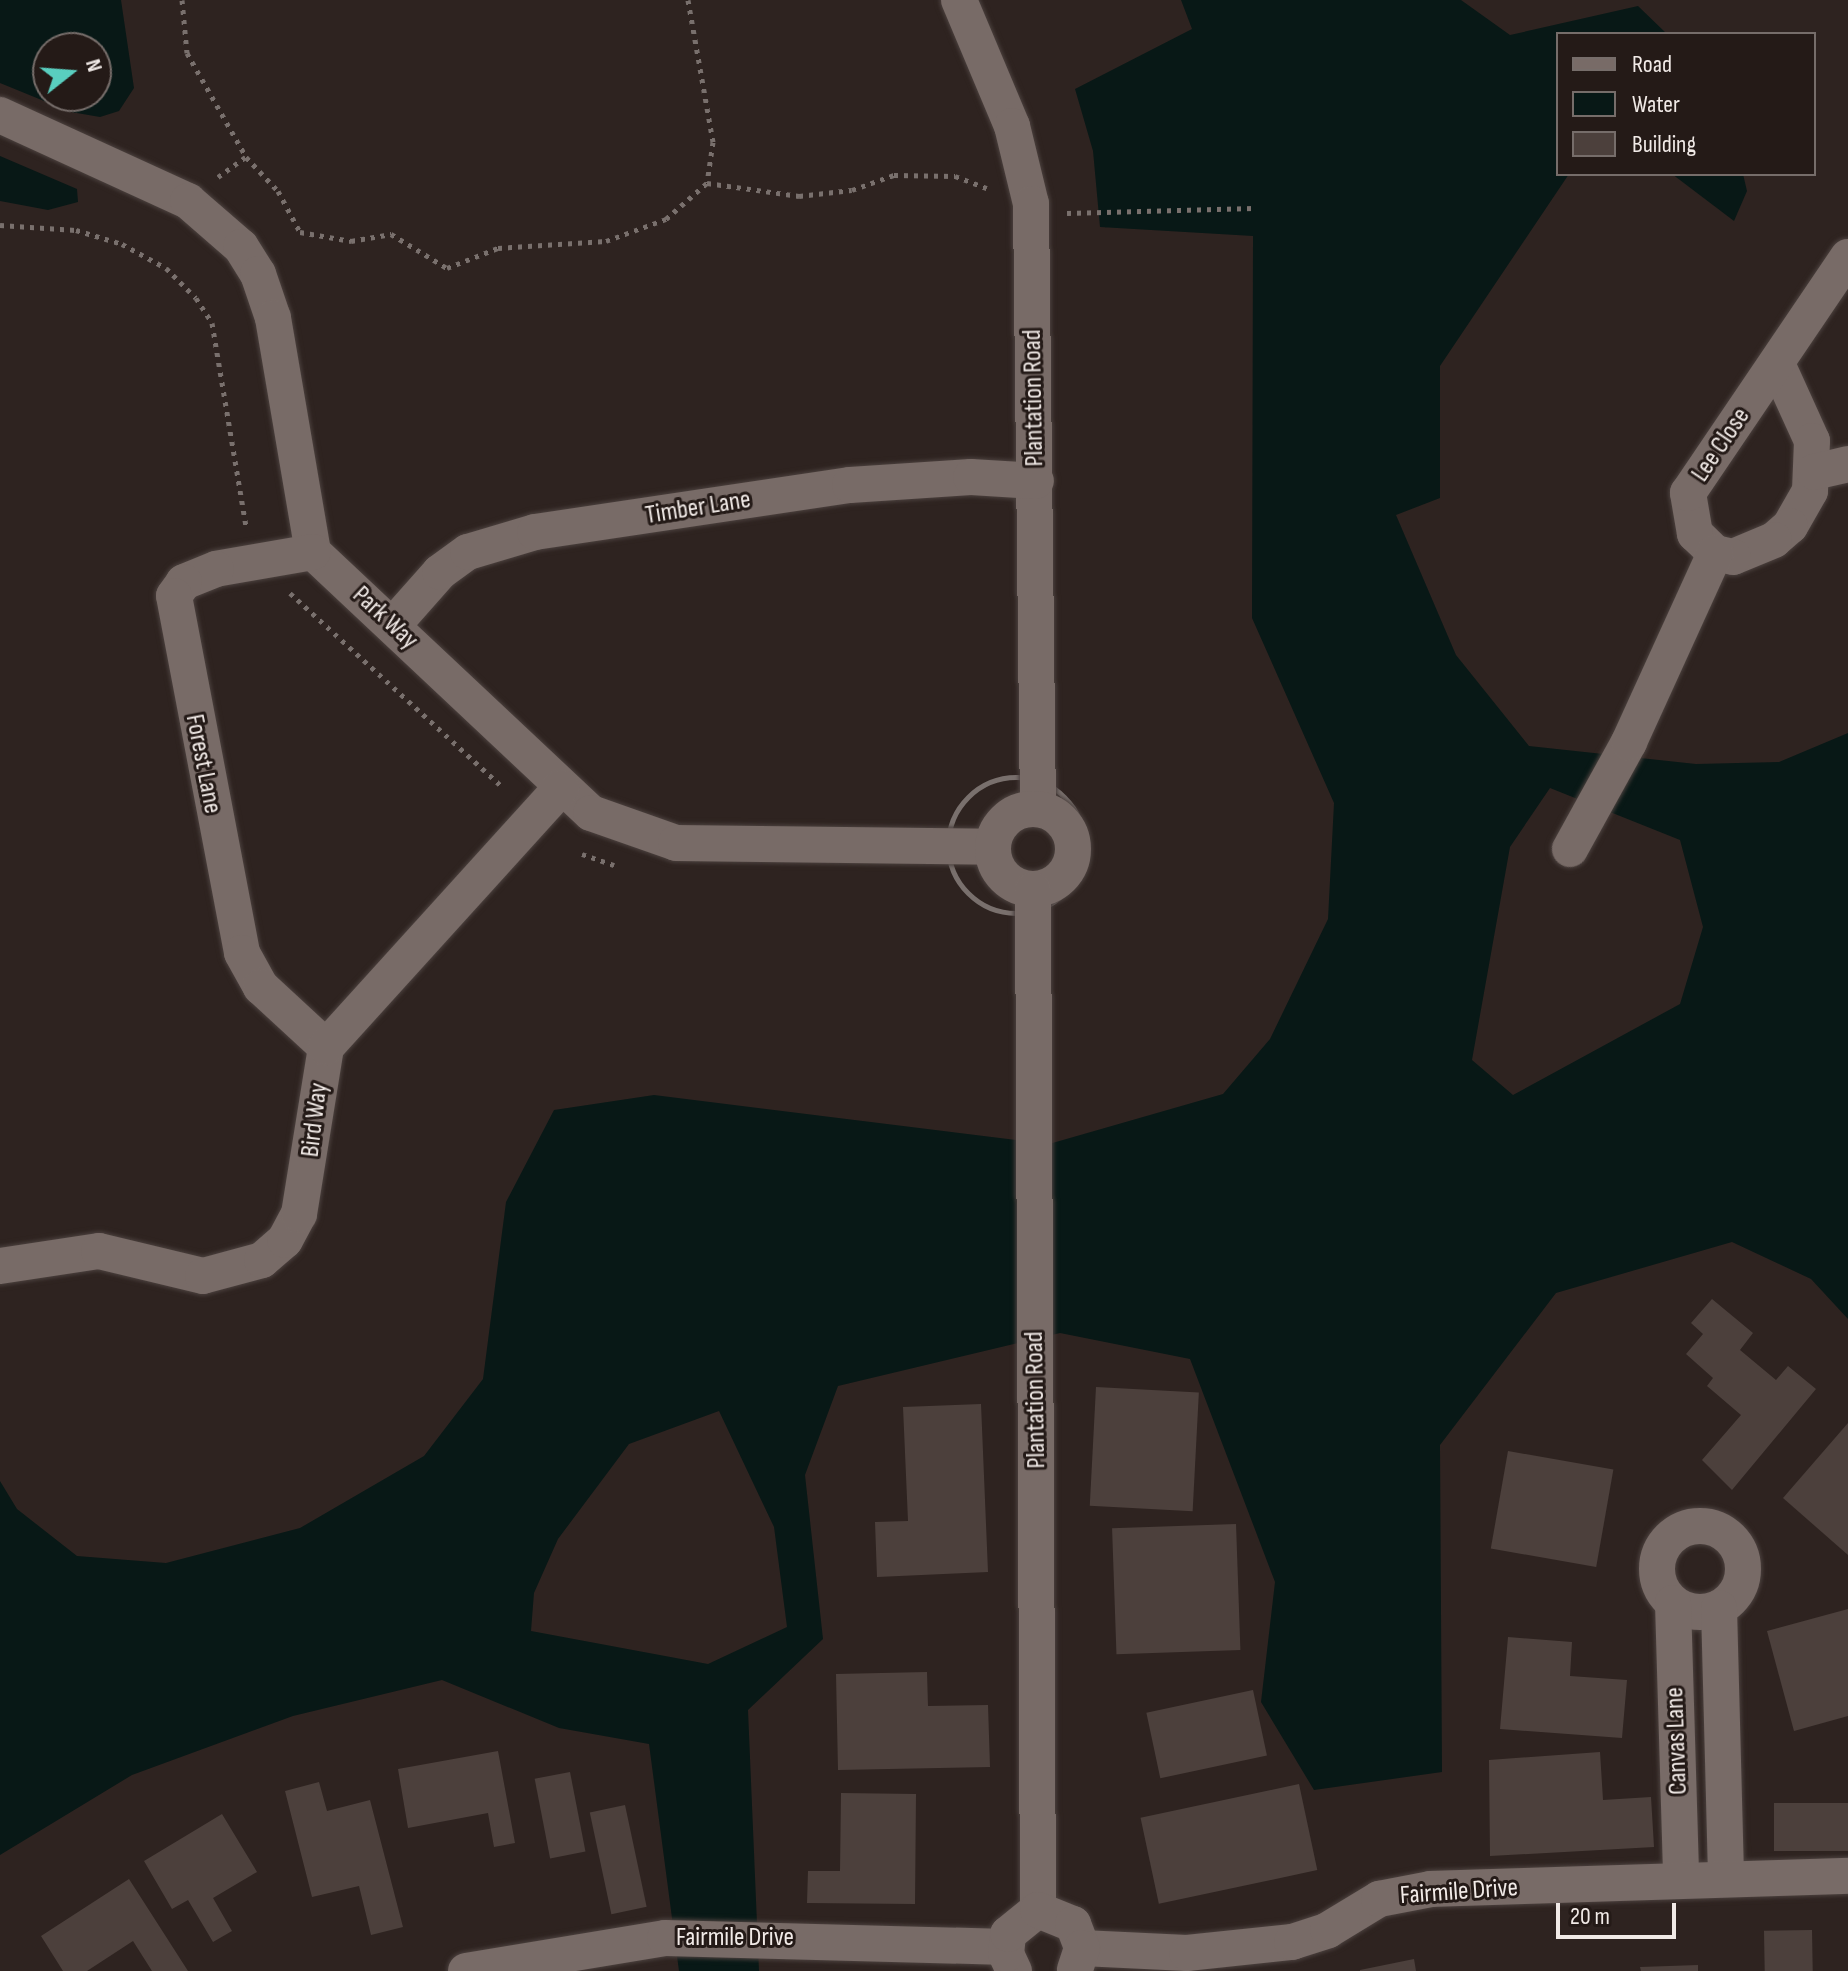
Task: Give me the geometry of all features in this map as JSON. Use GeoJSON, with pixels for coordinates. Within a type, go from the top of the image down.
{"type":"FeatureCollection","features":[{"type":"Feature","properties":{"kind":"street","name":"Plantation Road"},"geometry":{"type":"LineString","coordinates":[[959,0],[1012,126],[1031,204],[1038,808]]}},
{"type":"Feature","properties":{"kind":"street"},"geometry":{"type":"LineString","coordinates":[[0,115],[188,201],[241,247],[258,274],[273,318],[313,552]]}},
{"type":"Feature","properties":{"kind":"street","name":"Lee Close"},"geometry":{"type":"LineString","coordinates":[[1715,553],[1695,534],[1688,493],[1706,459],[1778,366],[1848,257]]}},
{"type":"Feature","properties":{"kind":"street"},"geometry":{"type":"LineString","coordinates":[[1570,849],[1594,812],[1629,742],[1715,553],[1733,557],[1774,540],[1802,509],[1831,468],[1812,441],[1778,366]]}},
{"type":"Feature","properties":{"kind":"street","name":"Timber Lane"},"geometry":{"type":"LineString","coordinates":[[394,624],[440,572],[468,552],[535,532],[850,485],[971,477],[1036,481]]}},
{"type":"Feature","properties":{"kind":"street","name":"Park Way"},"geometry":{"type":"LineString","coordinates":[[313,552],[394,624],[561,788],[591,813],[676,843],[993,847]]}},
{"type":"Feature","properties":{"kind":"street","name":"Forest Lane"},"geometry":{"type":"LineString","coordinates":[[313,552],[216,569],[184,582],[174,596],[242,953],[261,987],[326,1047]]}},
{"type":"Feature","properties":{"kind":"street","name":"Bird Way"},"geometry":{"type":"LineString","coordinates":[[0,1266],[99,1251],[203,1276],[262,1260],[299,1214],[326,1047],[561,788]]}},
{"type":"Feature","properties":{"kind":"street"},"geometry":{"type":"LineString","coordinates":[[1038,808],[1064,823],[1073,851],[1061,879],[1033,890],[1012,884],[997,868],[993,847],[1007,818],[1038,808]]}},
{"type":"Feature","properties":{"kind":"street","name":"Plantation Road"},"geometry":{"type":"LineString","coordinates":[[1033,890],[1031,1096],[1036,1397],[1038,1910]]}},
{"type":"Feature","properties":{"kind":"street"},"geometry":{"type":"LineString","coordinates":[[1698,1525],[1727,1534],[1742,1557],[1740,1587],[1719,1608],[1705,1612],[1673,1603],[1663,1592],[1657,1563],[1671,1537],[1698,1525]]}},
{"type":"Feature","properties":{"kind":"street","name":"Canvas Lane"},"geometry":{"type":"LineString","coordinates":[[1673,1603],[1681,1878]]}},
{"type":"Feature","properties":{"kind":"street"},"geometry":{"type":"LineString","coordinates":[[1719,1608],[1726,1876]]}},
{"type":"Feature","properties":{"kind":"street","name":"Fairmile Drive"},"geometry":{"type":"LineString","coordinates":[[1078,1960],[1222,1952],[1316,1934],[1403,1892],[1726,1876],[1848,1876]]}},
{"type":"Feature","properties":{"kind":"street"},"geometry":{"type":"LineString","coordinates":[[1010,1959],[1014,1923],[1038,1910],[1073,1924],[1078,1960]]}},
{"type":"Feature","properties":{"kind":"street","name":"Fairmile Drive"},"geometry":{"type":"LineString","coordinates":[[466,1971],[665,1938],[772,1937],[1010,1959]]}},
{"type":"Feature","properties":{"kind":"path"},"geometry":{"type":"LineString","coordinates":[[181,1],[187,53],[246,157],[278,191],[300,232],[351,241],[391,234],[447,268],[498,248],[606,241],[666,219],[707,183],[713,142],[688,0]]}},
{"type":"Feature","properties":{"kind":"path"},"geometry":{"type":"LineString","coordinates":[[707,183],[799,196],[852,190],[894,175],[955,176],[1031,204]]}},
{"type":"Feature","properties":{"kind":"path"},"geometry":{"type":"LineString","coordinates":[[1092,212],[1254,208]]}},
{"type":"Feature","properties":{"kind":"water"},"geometry":{"type":"Polygon","coordinates":[[[0,0],[121,0],[134,88],[119,111],[100,117],[71,112],[112,112],[112,32],[32,32],[32,96],[0,83],[0,0]]]}},
{"type":"Feature","properties":{"kind":"water"},"geometry":{"type":"Polygon","coordinates":[[[1181,0],[1461,0],[1510,35],[1638,6],[1665,32],[1556,32],[1556,176],[1568,176],[1440,366],[1440,498],[1396,515],[1456,655],[1529,746],[1696,764],[1779,762],[1848,733],[1848,1319],[1811,1279],[1732,1242],[1556,1293],[1440,1445],[1442,1772],[1314,1790],[1261,1702],[1275,1582],[1190,1359],[1060,1333],[838,1386],[805,1475],[823,1639],[748,1710],[759,1971],[679,1971],[649,1744],[559,1728],[442,1680],[293,1716],[132,1775],[0,1855],[0,1481],[17,1509],[77,1556],[166,1563],[300,1528],[424,1456],[483,1379],[506,1202],[554,1110],[654,1095],[1049,1144],[1223,1094],[1270,1039],[1328,919],[1334,803],[1252,618],[1253,236],[1100,227],[1093,151],[1075,89],[1192,29],[1181,0]],[[1550,788],[1510,847],[1472,1060],[1513,1095],[1680,1004],[1703,927],[1680,840],[1550,788]],[[719,1411],[629,1444],[558,1539],[534,1593],[531,1631],[708,1664],[787,1627],[774,1527],[719,1411]]]}},
{"type":"Feature","properties":{"kind":"water"},"geometry":{"type":"Polygon","coordinates":[[[0,156],[77,189],[78,202],[48,210],[0,201],[0,156]]]}},
{"type":"Feature","properties":{"kind":"water"},"geometry":{"type":"Polygon","coordinates":[[[1675,176],[1743,176],[1747,191],[1734,221],[1675,176]]]}},
{"type":"Feature","properties":{"kind":"building"},"geometry":{"type":"Polygon","coordinates":[[[1712,1299],[1753,1333],[1740,1350],[1776,1380],[1788,1366],[1816,1389],[1732,1490],[1702,1460],[1741,1415],[1707,1386],[1713,1378],[1686,1354],[1703,1334],[1691,1323],[1712,1299]]]}},
{"type":"Feature","properties":{"kind":"building"},"geometry":{"type":"Polygon","coordinates":[[[1096,1387],[1199,1392],[1193,1511],[1090,1506],[1096,1387]]]}},
{"type":"Feature","properties":{"kind":"building"},"geometry":{"type":"Polygon","coordinates":[[[981,1404],[988,1572],[877,1577],[875,1522],[908,1521],[903,1407],[981,1404]]]}},
{"type":"Feature","properties":{"kind":"building"},"geometry":{"type":"Polygon","coordinates":[[[1848,1423],[1848,1555],[1783,1498],[1848,1423]]]}},
{"type":"Feature","properties":{"kind":"building"},"geometry":{"type":"Polygon","coordinates":[[[1508,1451],[1613,1470],[1596,1567],[1491,1548],[1508,1451]]]}},
{"type":"Feature","properties":{"kind":"building"},"geometry":{"type":"Polygon","coordinates":[[[1236,1524],[1240,1650],[1116,1654],[1112,1528],[1236,1524]]]}},
{"type":"Feature","properties":{"kind":"building"},"geometry":{"type":"Polygon","coordinates":[[[1848,1609],[1848,1716],[1794,1731],[1767,1631],[1848,1609]]]}},
{"type":"Feature","properties":{"kind":"building"},"geometry":{"type":"Polygon","coordinates":[[[1508,1637],[1572,1642],[1570,1676],[1627,1680],[1622,1738],[1500,1729],[1508,1637]]]}},
{"type":"Feature","properties":{"kind":"building"},"geometry":{"type":"Polygon","coordinates":[[[927,1672],[928,1706],[988,1705],[990,1767],[838,1770],[836,1674],[927,1672]]]}},
{"type":"Feature","properties":{"kind":"building"},"geometry":{"type":"Polygon","coordinates":[[[1253,1690],[1267,1756],[1160,1778],[1146,1713],[1253,1690]]]}},
{"type":"Feature","properties":{"kind":"building"},"geometry":{"type":"Polygon","coordinates":[[[498,1751],[515,1843],[494,1847],[488,1813],[408,1828],[398,1769],[498,1751]]]}},
{"type":"Feature","properties":{"kind":"building"},"geometry":{"type":"Polygon","coordinates":[[[1600,1752],[1603,1800],[1651,1797],[1654,1847],[1490,1856],[1489,1760],[1600,1752]]]}},
{"type":"Feature","properties":{"kind":"building"},"geometry":{"type":"Polygon","coordinates":[[[570,1772],[585,1852],[550,1858],[535,1779],[570,1772]]]}},
{"type":"Feature","properties":{"kind":"building"},"geometry":{"type":"Polygon","coordinates":[[[319,1782],[327,1811],[370,1800],[403,1927],[371,1935],[359,1886],[312,1897],[285,1791],[319,1782]]]}},
{"type":"Feature","properties":{"kind":"building"},"geometry":{"type":"Polygon","coordinates":[[[1299,1784],[1317,1870],[1159,1904],[1141,1818],[1299,1784]]]}},
{"type":"Feature","properties":{"kind":"building"},"geometry":{"type":"Polygon","coordinates":[[[841,1793],[916,1794],[915,1904],[807,1903],[808,1871],[840,1871],[841,1793]]]}},
{"type":"Feature","properties":{"kind":"building"},"geometry":{"type":"Polygon","coordinates":[[[1774,1803],[1848,1803],[1848,1851],[1774,1851],[1774,1803]]]}},
{"type":"Feature","properties":{"kind":"building"},"geometry":{"type":"Polygon","coordinates":[[[625,1805],[647,1907],[611,1914],[590,1812],[625,1805]]]}},
{"type":"Feature","properties":{"kind":"building"},"geometry":{"type":"Polygon","coordinates":[[[222,1814],[257,1872],[213,1898],[232,1931],[213,1942],[188,1900],[172,1909],[144,1861],[222,1814]]]}},
{"type":"Feature","properties":{"kind":"building"},"geometry":{"type":"Polygon","coordinates":[[[129,1879],[188,1971],[152,1971],[133,1941],[87,1971],[63,1971],[41,1936],[129,1879]]]}},
{"type":"Feature","properties":{"kind":"building"},"geometry":{"type":"Polygon","coordinates":[[[1812,1930],[1813,1971],[1765,1971],[1764,1931],[1812,1930]]]}},
{"type":"Feature","properties":{"kind":"building"},"geometry":{"type":"Polygon","coordinates":[[[1414,1959],[1416,1971],[1360,1971],[1360,1970],[1414,1959]]]}},
{"type":"Feature","properties":{"kind":"building"},"geometry":{"type":"Polygon","coordinates":[[[1698,1965],[1698,1971],[1641,1971],[1640,1967],[1698,1965]]]}}]}
